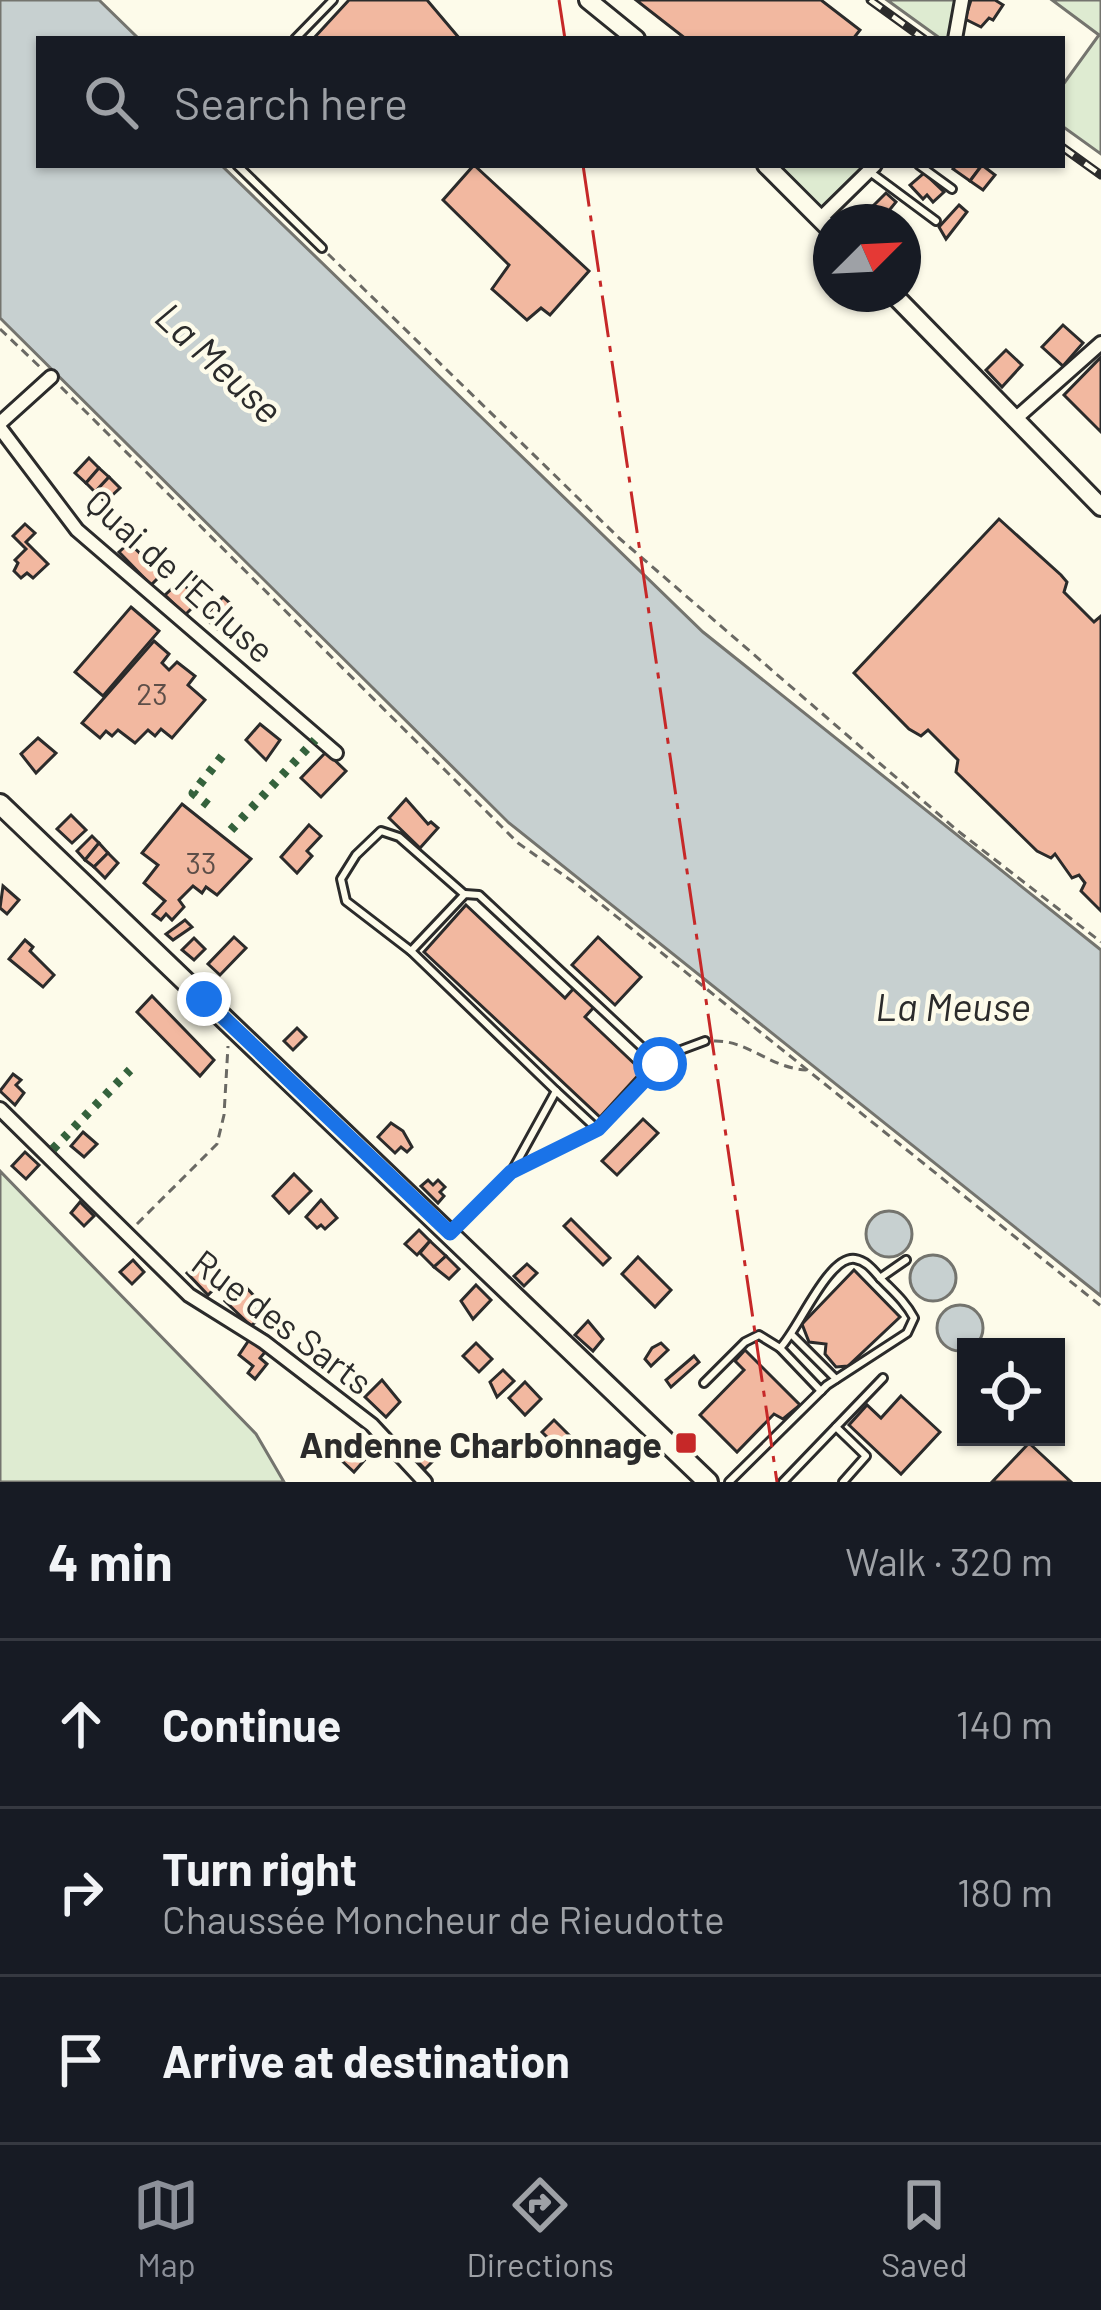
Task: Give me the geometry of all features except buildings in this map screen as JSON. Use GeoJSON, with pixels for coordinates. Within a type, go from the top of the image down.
{"type":"FeatureCollection","features":[{"type":"Feature","properties":{"kind":"main road"},"geometry":{"type":"LineString","coordinates":[[588,0],[632,36]]}},
{"type":"Feature","properties":{"kind":"main road"},"geometry":{"type":"LineString","coordinates":[[769,168],[813,211]]}},
{"type":"Feature","properties":{"kind":"main road"},"geometry":{"type":"LineString","coordinates":[[910,312],[1101,507]]}},
{"type":"Feature","properties":{"kind":"main road"},"geometry":{"type":"LineString","coordinates":[[0,804],[708,1482]]}},
{"type":"Feature","properties":{"kind":"street"},"geometry":{"type":"LineString","coordinates":[[956,36],[962,0]]}},
{"type":"Feature","properties":{"kind":"street"},"geometry":{"type":"LineString","coordinates":[[842,204],[872,168]]}},
{"type":"Feature","properties":{"kind":"street"},"geometry":{"type":"LineString","coordinates":[[1014,420],[1101,343]]}},
{"type":"Feature","properties":{"kind":"street"},"geometry":{"type":"LineString","coordinates":[[0,426],[51,377]]}},
{"type":"Feature","properties":{"kind":"street","name":"Quai de l'Ecluse"},"geometry":{"type":"LineString","coordinates":[[0,426],[77,530],[336,753]]}},
{"type":"Feature","properties":{"kind":"street","name":"Rue des Sarts"},"geometry":{"type":"LineString","coordinates":[[0,1109],[189,1295],[264,1342],[371,1424],[425,1482]]}},
{"type":"Feature","properties":{"kind":"lane"},"geometry":{"type":"LineString","coordinates":[[298,36],[333,0]]}},
{"type":"Feature","properties":{"kind":"lane"},"geometry":{"type":"LineString","coordinates":[[240,168],[322,248]]}},
{"type":"Feature","properties":{"kind":"lane"},"geometry":{"type":"LineString","coordinates":[[872,168],[936,221]]}},
{"type":"Feature","properties":{"kind":"lane"},"geometry":{"type":"LineString","coordinates":[[923,168],[952,189]]}},
{"type":"Feature","properties":{"kind":"lane"},"geometry":{"type":"LineString","coordinates":[[598,1129],[411,951],[346,901],[341,879],[356,855],[381,831],[398,837],[465,894],[479,895],[660,1064]]}},
{"type":"Feature","properties":{"kind":"lane"},"geometry":{"type":"LineString","coordinates":[[411,951],[465,894]]}},
{"type":"Feature","properties":{"kind":"lane"},"geometry":{"type":"LineString","coordinates":[[511,1172],[598,1129],[670,1054],[705,1041]]}},
{"type":"Feature","properties":{"kind":"lane"},"geometry":{"type":"LineString","coordinates":[[450,1233],[511,1172],[556,1091]]}},
{"type":"Feature","properties":{"kind":"lane"},"geometry":{"type":"LineString","coordinates":[[780,1348],[793,1336],[797,1319],[831,1269],[853,1258],[869,1265],[914,1318],[928,1321]]}},
{"type":"Feature","properties":{"kind":"lane"},"geometry":{"type":"LineString","coordinates":[[880,1278],[906,1260]]}},
{"type":"Feature","properties":{"kind":"lane"},"geometry":{"type":"LineString","coordinates":[[729,1482],[821,1391],[907,1333],[914,1318]]}},
{"type":"Feature","properties":{"kind":"lane"},"geometry":{"type":"LineString","coordinates":[[704,1383],[745,1342],[759,1335],[780,1348],[821,1391]]}},
{"type":"Feature","properties":{"kind":"lane"},"geometry":{"type":"LineString","coordinates":[[793,1336],[836,1379]]}},
{"type":"Feature","properties":{"kind":"lane"},"geometry":{"type":"LineString","coordinates":[[783,1482],[883,1378]]}},
{"type":"Feature","properties":{"kind":"lane"},"geometry":{"type":"LineString","coordinates":[[836,1427],[866,1456],[842,1482]]}},
{"type":"Feature","properties":{"kind":"path"},"geometry":{"type":"LineString","coordinates":[[322,248],[619,538],[958,831],[1101,942]]}},
{"type":"Feature","properties":{"kind":"path"},"geometry":{"type":"LineString","coordinates":[[0,328],[518,843],[576,884],[1101,1306]]}},
{"type":"Feature","properties":{"kind":"path"},"geometry":{"type":"LineString","coordinates":[[128,1234],[217,1144],[224,1115],[229,1022]]}},
{"type":"Feature","properties":{"kind":"path"},"geometry":{"type":"LineString","coordinates":[[705,1041],[724,1040],[785,1069],[808,1070]]}},
{"type":"Feature","properties":{"kind":"green space"},"geometry":{"type":"Polygon","coordinates":[[[887,0],[957,0],[949,36],[937,36],[887,0]]]}},
{"type":"Feature","properties":{"kind":"green space"},"geometry":{"type":"Polygon","coordinates":[[[1052,0],[1101,0],[1101,154],[1065,128],[1065,82],[1099,35],[1052,0]]]}},
{"type":"Feature","properties":{"kind":"green space"},"geometry":{"type":"Polygon","coordinates":[[[782,168],[872,168],[835,204],[817,204],[782,168]]]}},
{"type":"Feature","properties":{"kind":"green space"},"geometry":{"type":"Polygon","coordinates":[[[0,1171],[256,1434],[284,1482],[0,1482],[0,1171]]]}},
{"type":"Feature","properties":{"kind":"water","name":"La Meuse"},"geometry":{"type":"Polygon","coordinates":[[[0,0],[99,0],[136,36],[36,36],[36,168],[224,168],[703,632],[1101,950],[1101,1296],[509,823],[0,318],[0,0]]]}},
{"type":"Feature","properties":{"kind":"water"},"geometry":{"type":"Polygon","coordinates":[[[889,1211],[905,1218],[912,1234],[905,1250],[889,1257],[873,1250],[866,1234],[873,1218],[889,1211]]]}},
{"type":"Feature","properties":{"kind":"water"},"geometry":{"type":"Polygon","coordinates":[[[933,1255],[949,1262],[956,1278],[949,1294],[933,1301],[917,1294],[910,1278],[917,1262],[933,1255]]]}},
{"type":"Feature","properties":{"kind":"water"},"geometry":{"type":"Polygon","coordinates":[[[951,1307],[969,1307],[981,1319],[980,1338],[957,1338],[957,1350],[939,1337],[939,1319],[951,1307]]]}},
{"type":"Feature","properties":{"kind":"railway"},"geometry":{"type":"LineString","coordinates":[[870,0],[920,36]]}},
{"type":"Feature","properties":{"kind":"railway"},"geometry":{"type":"LineString","coordinates":[[1065,149],[1101,175]]}},
{"type":"Feature","properties":{"kind":"hedge"},"geometry":{"type":"LineString","coordinates":[[231,830],[315,740]]}},
{"type":"Feature","properties":{"kind":"hedge"},"geometry":{"type":"LineString","coordinates":[[208,805],[193,793],[223,755]]}},
{"type":"Feature","properties":{"kind":"hedge"},"geometry":{"type":"LineString","coordinates":[[53,1149],[130,1070]]}},
{"type":"Feature","properties":{"kind":"power"},"geometry":{"type":"LineString","coordinates":[[559,0],[565,36]]}},
{"type":"Feature","properties":{"kind":"power"},"geometry":{"type":"LineString","coordinates":[[583,168],[777,1482]]}},
{"type":"Feature","properties":{"kind":"place","name":"Andenne Charbonnage"},"geometry":{"type":"Point","coordinates":[686,1443]}},
{"type":"Feature","properties":{"kind":"route"},"geometry":{"type":"LineString","coordinates":[[204,999],[450,1233],[511,1172],[598,1129],[660,1064]]}}]}
